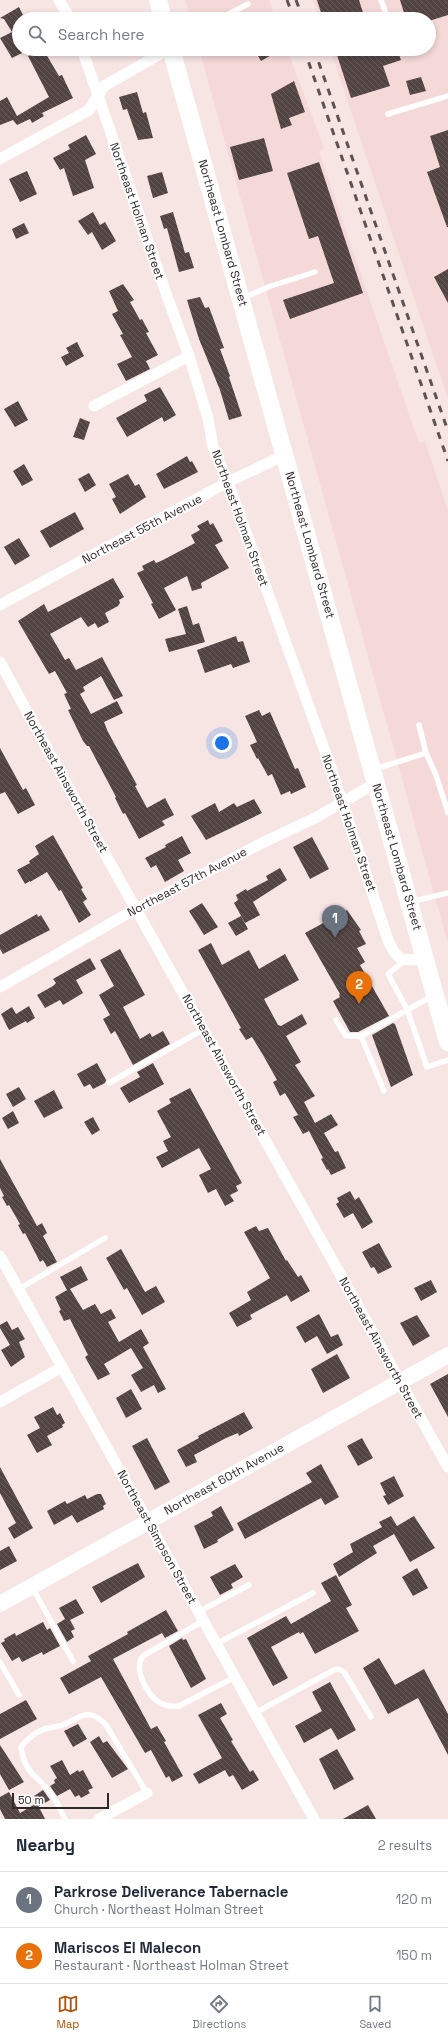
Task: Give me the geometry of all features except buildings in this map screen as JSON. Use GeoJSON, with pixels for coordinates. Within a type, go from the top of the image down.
{"type":"FeatureCollection","features":[{"type":"Feature","properties":{"kind":"main road"},"geometry":{"type":"LineString","coordinates":[[158,0],[161,12]]}},
{"type":"Feature","properties":{"kind":"main road","name":"Northeast Lombard Street"},"geometry":{"type":"LineString","coordinates":[[172,56],[285,455],[448,1042]]}},
{"type":"Feature","properties":{"kind":"street"},"geometry":{"type":"LineString","coordinates":[[59,0],[66,12]]}},
{"type":"Feature","properties":{"kind":"street","name":"Northeast Holman Street"},"geometry":{"type":"LineString","coordinates":[[84,56],[189,356],[208,418],[213,447],[228,482],[356,840],[388,940],[398,958],[404,961]]}},
{"type":"Feature","properties":{"kind":"street"},"geometry":{"type":"LineString","coordinates":[[0,159],[89,110],[104,86],[159,56]]}},
{"type":"Feature","properties":{"kind":"street"},"geometry":{"type":"LineString","coordinates":[[94,406],[189,356]]}},
{"type":"Feature","properties":{"kind":"street","name":"Northeast 55th Avenue"},"geometry":{"type":"LineString","coordinates":[[0,605],[228,482],[285,455]]}},
{"type":"Feature","properties":{"kind":"street","name":"Northeast Ainsworth Street"},"geometry":{"type":"LineString","coordinates":[[0,662],[136,909],[205,1029],[448,1467]]}},
{"type":"Feature","properties":{"kind":"street","name":"Northeast 57th Avenue"},"geometry":{"type":"LineString","coordinates":[[0,987],[136,909],[262,843],[315,818],[341,801],[374,776]]}},
{"type":"Feature","properties":{"kind":"street"},"geometry":{"type":"LineString","coordinates":[[404,961],[425,958]]}},
{"type":"Feature","properties":{"kind":"street","name":"Northeast Simpson Street"},"geometry":{"type":"LineString","coordinates":[[0,1256],[314,1819]]}},
{"type":"Feature","properties":{"kind":"street","name":"Northeast 60th Avenue"},"geometry":{"type":"LineString","coordinates":[[0,1604],[448,1355]]}},
{"type":"Feature","properties":{"kind":"street"},"geometry":{"type":"LineString","coordinates":[[0,1402],[62,1367]]}},
{"type":"Feature","properties":{"kind":"street"},"geometry":{"type":"LineString","coordinates":[[99,1819],[146,1792]]}},
{"type":"Feature","properties":{"kind":"lane"},"geometry":{"type":"LineString","coordinates":[[381,0],[385,12]]}},
{"type":"Feature","properties":{"kind":"lane"},"geometry":{"type":"LineString","coordinates":[[233,12],[248,4]]}},
{"type":"Feature","properties":{"kind":"lane"},"geometry":{"type":"LineString","coordinates":[[388,114],[448,96]]}},
{"type":"Feature","properties":{"kind":"lane"},"geometry":{"type":"LineString","coordinates":[[241,299],[268,287],[315,272]]}},
{"type":"Feature","properties":{"kind":"lane"},"geometry":{"type":"LineString","coordinates":[[419,725],[426,753],[436,775],[448,813]]}},
{"type":"Feature","properties":{"kind":"lane"},"geometry":{"type":"LineString","coordinates":[[374,776],[426,753]]}},
{"type":"Feature","properties":{"kind":"lane"},"geometry":{"type":"LineString","coordinates":[[410,902],[448,893]]}},
{"type":"Feature","properties":{"kind":"lane"},"geometry":{"type":"LineString","coordinates":[[404,961],[388,974],[407,1009],[427,1067],[448,1060]]}},
{"type":"Feature","properties":{"kind":"lane"},"geometry":{"type":"LineString","coordinates":[[336,1020],[346,1036],[361,1036],[435,994]]}},
{"type":"Feature","properties":{"kind":"lane"},"geometry":{"type":"LineString","coordinates":[[109,1083],[205,1029]]}},
{"type":"Feature","properties":{"kind":"lane"},"geometry":{"type":"LineString","coordinates":[[361,1036],[384,1091]]}},
{"type":"Feature","properties":{"kind":"lane"},"geometry":{"type":"LineString","coordinates":[[19,1289],[105,1238]]}},
{"type":"Feature","properties":{"kind":"lane"},"geometry":{"type":"LineString","coordinates":[[235,1677],[179,1706],[172,1707],[160,1703],[149,1693],[139,1667],[140,1660],[143,1656],[249,1585]]}},
{"type":"Feature","properties":{"kind":"lane"},"geometry":{"type":"LineString","coordinates":[[32,1587],[73,1661]]}},
{"type":"Feature","properties":{"kind":"lane"},"geometry":{"type":"LineString","coordinates":[[216,1644],[313,1593]]}},
{"type":"Feature","properties":{"kind":"lane"},"geometry":{"type":"LineString","coordinates":[[0,1662],[18,1695]]}},
{"type":"Feature","properties":{"kind":"lane"},"geometry":{"type":"LineString","coordinates":[[255,1712],[334,1670],[339,1669],[344,1672],[371,1717]]}},
{"type":"Feature","properties":{"kind":"lane"},"geometry":{"type":"LineString","coordinates":[[65,1819],[51,1794],[28,1770],[22,1758],[20,1747],[27,1739],[46,1728],[60,1726],[78,1716],[89,1714],[99,1717],[106,1725],[146,1792]]}},
{"type":"Feature","properties":{"kind":"shaded area"},"geometry":{"type":"Polygon","coordinates":[[[185,0],[269,0],[273,12],[188,12],[185,0]]]}},
{"type":"Feature","properties":{"kind":"shaded area"},"geometry":{"type":"Polygon","coordinates":[[[313,0],[448,0],[448,399],[332,56],[436,56],[436,12],[317,12],[313,0]]]}},
{"type":"Feature","properties":{"kind":"shaded area"},"geometry":{"type":"Polygon","coordinates":[[[201,56],[290,56],[324,148],[319,152],[419,443],[425,441],[448,511],[448,944],[201,56]]]}},
{"type":"Feature","properties":{"kind":"railway"},"geometry":{"type":"LineString","coordinates":[[287,0],[291,12]]}},
{"type":"Feature","properties":{"kind":"railway"},"geometry":{"type":"LineString","coordinates":[[296,0],[300,12]]}},
{"type":"Feature","properties":{"kind":"railway"},"geometry":{"type":"LineString","coordinates":[[306,56],[448,461]]}},
{"type":"Feature","properties":{"kind":"railway"},"geometry":{"type":"LineString","coordinates":[[316,56],[448,431]]}},
{"type":"Feature","properties":{"kind":"place","name":"Parkrose Deliverance Tabernacle"},"geometry":{"type":"Point","coordinates":[335,938]}},
{"type":"Feature","properties":{"kind":"place","name":"Mariscos El Malecon"},"geometry":{"type":"Point","coordinates":[359,1004]}}]}
